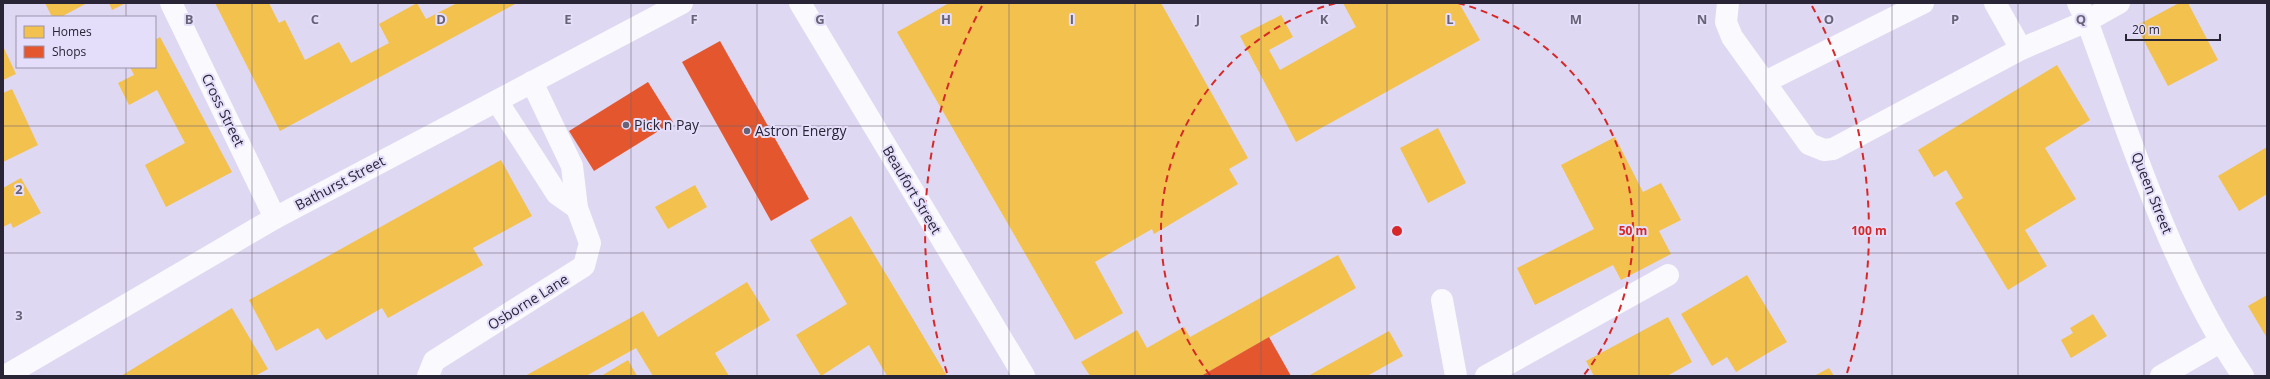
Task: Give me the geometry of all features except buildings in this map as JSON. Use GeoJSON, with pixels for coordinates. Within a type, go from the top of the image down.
{"type":"FeatureCollection","features":[{"type":"Feature","properties":{"kind":"street","name":"Cross Street"},"geometry":{"type":"LineString","coordinates":[[171,3],[275,218]]}},
{"type":"Feature","properties":{"kind":"street","name":"Bathurst Street"},"geometry":{"type":"LineString","coordinates":[[5,376],[275,218],[682,3]]}},
{"type":"Feature","properties":{"kind":"street","name":"Beaufort Street"},"geometry":{"type":"LineString","coordinates":[[800,3],[1024,376]]}},
{"type":"Feature","properties":{"kind":"street"},"geometry":{"type":"LineString","coordinates":[[1728,3],[1726,22],[1732,36],[1809,144],[1824,150],[1833,149],[2022,49],[2083,12],[2119,3]]}},
{"type":"Feature","properties":{"kind":"street"},"geometry":{"type":"LineString","coordinates":[[1765,82],[1923,3]]}},
{"type":"Feature","properties":{"kind":"street"},"geometry":{"type":"LineString","coordinates":[[1995,3],[2022,49]]}},
{"type":"Feature","properties":{"kind":"street","name":"Queen Street"},"geometry":{"type":"LineString","coordinates":[[2083,12],[2158,214],[2220,342],[2243,376]]}},
{"type":"Feature","properties":{"kind":"street","name":"Osborne Lane"},"geometry":{"type":"LineString","coordinates":[[428,376],[434,361],[584,266],[590,243],[577,208],[572,166],[532,82]]}},
{"type":"Feature","properties":{"kind":"street"},"geometry":{"type":"LineString","coordinates":[[497,101],[557,194],[577,208]]}},
{"type":"Feature","properties":{"kind":"street"},"geometry":{"type":"LineString","coordinates":[[1486,376],[1668,275]]}},
{"type":"Feature","properties":{"kind":"street"},"geometry":{"type":"LineString","coordinates":[[1442,300],[1456,376]]}},
{"type":"Feature","properties":{"kind":"street"},"geometry":{"type":"LineString","coordinates":[[2161,376],[2220,342]]}},
{"type":"Feature","properties":{"kind":"place","name":"Pick n Pay"},"geometry":{"type":"Point","coordinates":[626,125]}},
{"type":"Feature","properties":{"kind":"place","name":"Astron Energy"},"geometry":{"type":"Point","coordinates":[747,131]}}]}
